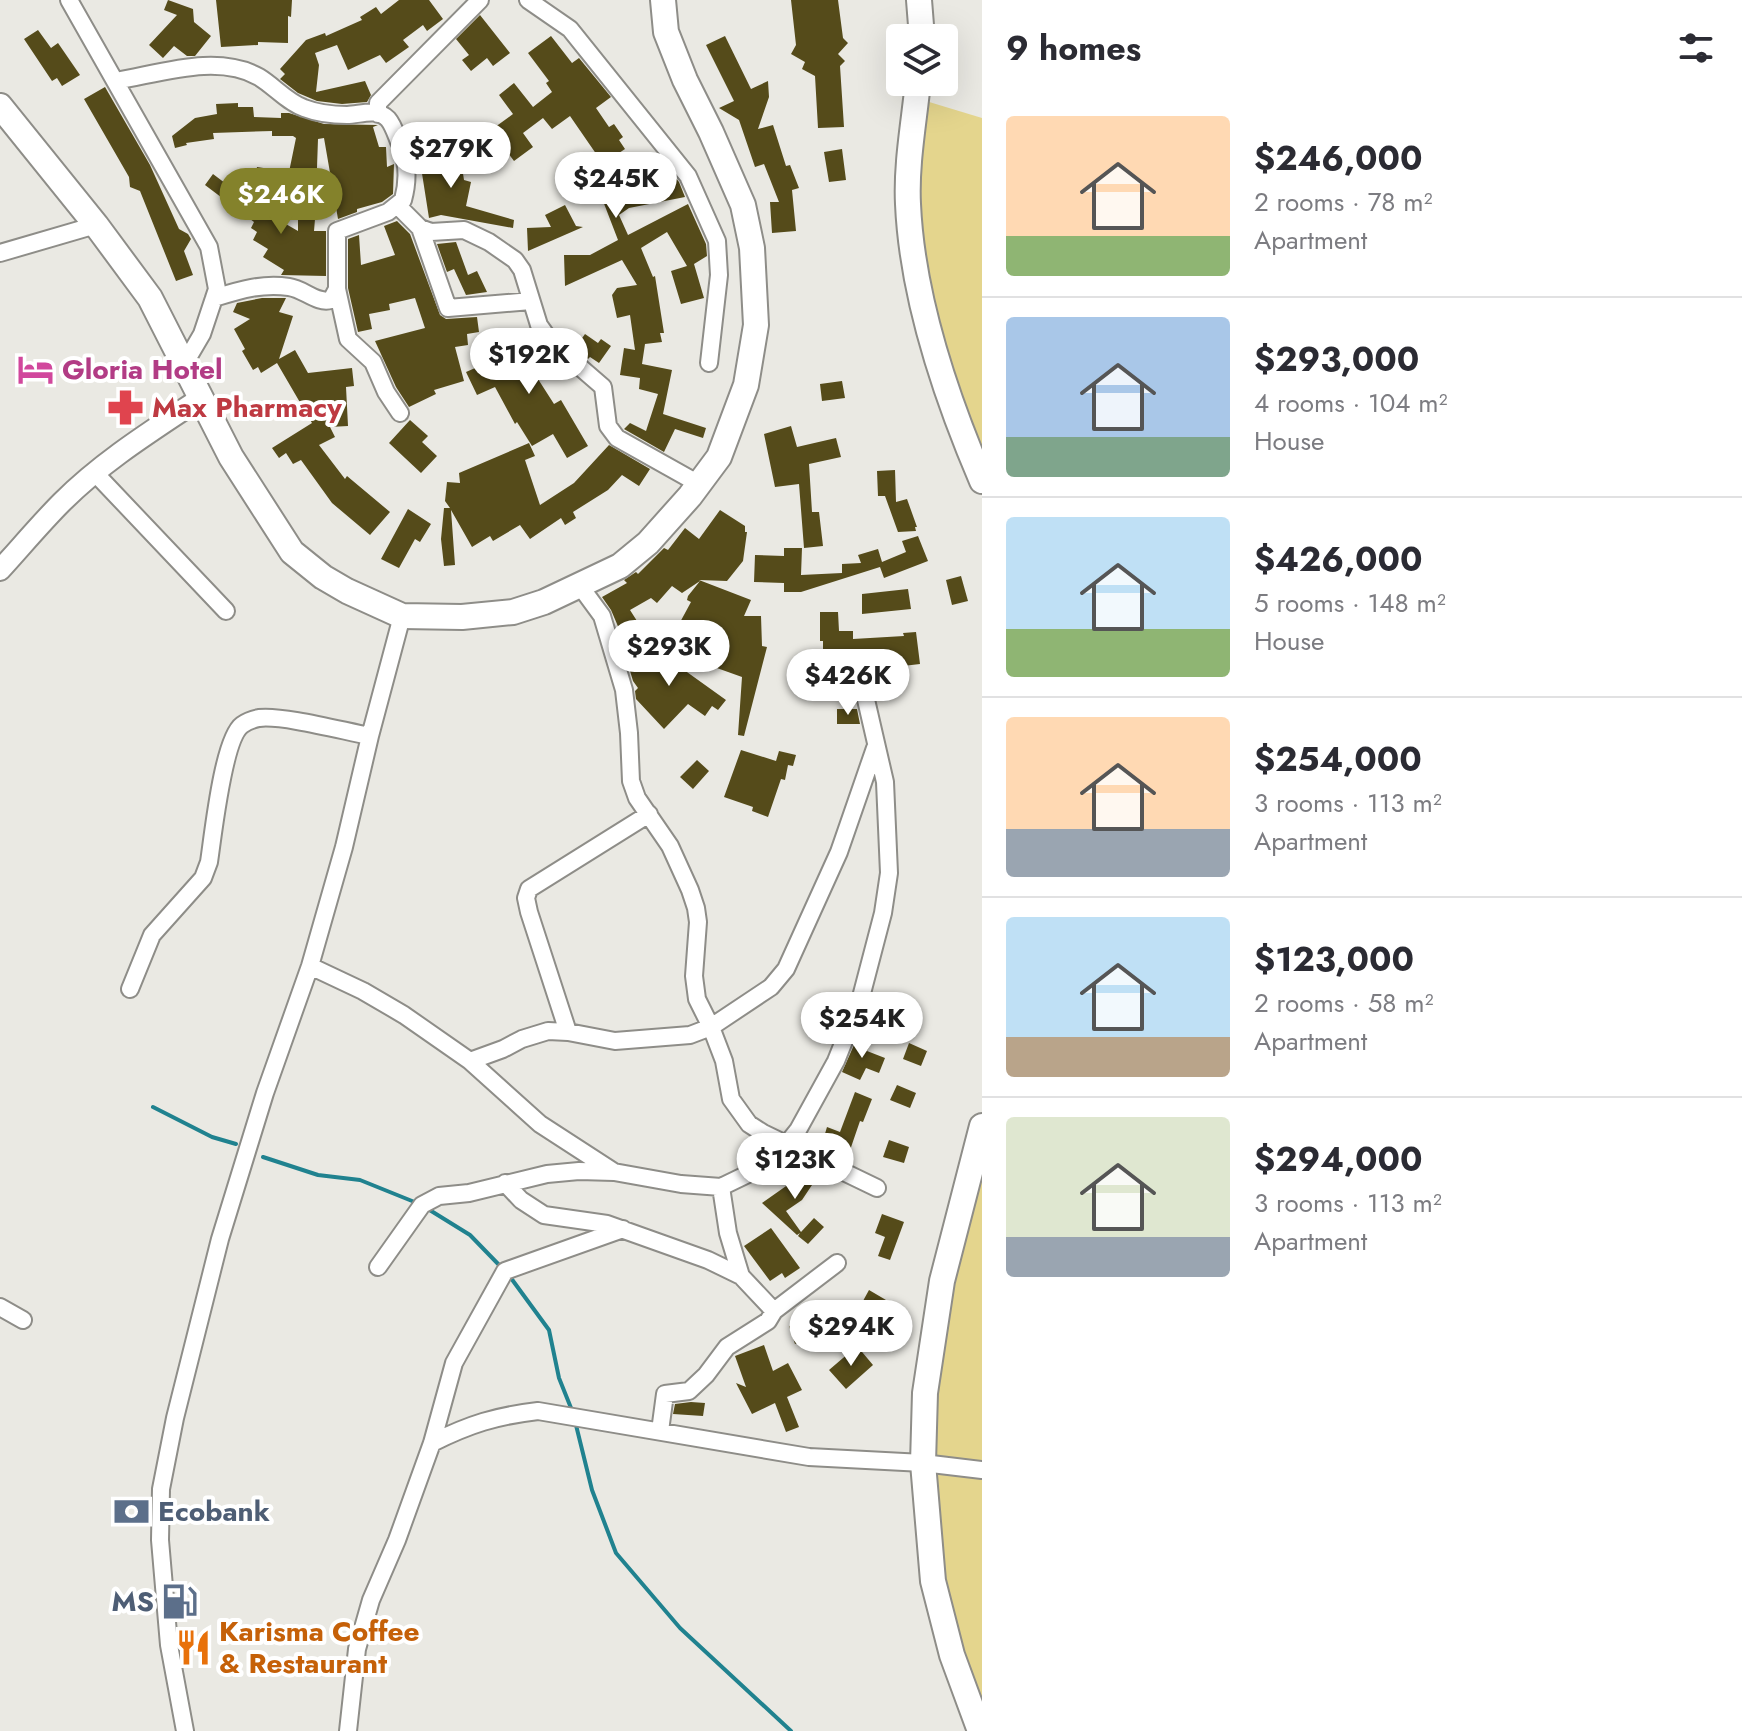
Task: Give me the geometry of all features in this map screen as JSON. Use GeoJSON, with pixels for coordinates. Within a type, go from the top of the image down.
{"type":"FeatureCollection","features":[{"type":"Feature","properties":{"kind":"highway"},"geometry":{"type":"LineString","coordinates":[[0,106],[150,298],[231,457],[292,552],[323,577],[347,591],[402,616],[462,617],[513,612],[544,602],[620,566],[648,543],[719,457],[746,385],[756,325],[752,248],[743,205],[666,32],[663,0]]}},
{"type":"Feature","properties":{"kind":"highway"},"geometry":{"type":"LineString","coordinates":[[919,0],[921,24]]}},
{"type":"Feature","properties":{"kind":"highway"},"geometry":{"type":"LineString","coordinates":[[916,96],[908,172],[912,243],[932,344],[982,481]]}},
{"type":"Feature","properties":{"kind":"highway"},"geometry":{"type":"LineString","coordinates":[[980,1731],[952,1655],[933,1581],[923,1463],[925,1393],[942,1281],[982,1126]]}},
{"type":"Feature","properties":{"kind":"main road"},"geometry":{"type":"LineString","coordinates":[[0,570],[62,501],[148,433],[201,398]]}},
{"type":"Feature","properties":{"kind":"street"},"geometry":{"type":"LineString","coordinates":[[69,0],[209,247],[217,289],[202,334],[185,363]]}},
{"type":"Feature","properties":{"kind":"street"},"geometry":{"type":"LineString","coordinates":[[378,114],[378,103],[480,0]]}},
{"type":"Feature","properties":{"kind":"street"},"geometry":{"type":"LineString","coordinates":[[528,0],[570,29],[688,176],[717,241],[719,275],[709,363]]}},
{"type":"Feature","properties":{"kind":"street"},"geometry":{"type":"LineString","coordinates":[[115,81],[195,67],[229,67],[260,77],[302,108],[348,115],[366,111],[386,117],[395,130],[407,167],[405,192],[398,206],[337,231],[337,289],[348,339],[373,362],[386,392],[400,413]]}},
{"type":"Feature","properties":{"kind":"street"},"geometry":{"type":"LineString","coordinates":[[398,206],[420,228],[431,232],[464,230],[515,260],[522,270],[539,325],[551,342],[603,387],[608,426],[617,438],[699,484]]}},
{"type":"Feature","properties":{"kind":"street"},"geometry":{"type":"LineString","coordinates":[[0,253],[96,225]]}},
{"type":"Feature","properties":{"kind":"street"},"geometry":{"type":"LineString","coordinates":[[420,228],[448,308],[531,301]]}},
{"type":"Feature","properties":{"kind":"street"},"geometry":{"type":"LineString","coordinates":[[214,298],[251,286],[266,285],[291,287],[326,302],[331,300],[337,289]]}},
{"type":"Feature","properties":{"kind":"street"},"geometry":{"type":"LineString","coordinates":[[95,473],[226,611]]}},
{"type":"Feature","properties":{"kind":"street"},"geometry":{"type":"LineString","coordinates":[[580,586],[602,616],[624,690],[631,781],[637,798],[670,846],[690,890],[698,922],[694,976],[697,999],[724,1061],[731,1099],[749,1124],[877,1188]]}},
{"type":"Feature","properties":{"kind":"street"},"geometry":{"type":"LineString","coordinates":[[185,1731],[167,1629],[160,1540],[161,1489],[175,1418],[220,1239],[265,1093],[310,966],[344,847],[402,616]]}},
{"type":"Feature","properties":{"kind":"street"},"geometry":{"type":"LineString","coordinates":[[378,1267],[422,1205],[439,1196],[469,1193],[547,1174],[614,1172],[681,1184],[721,1187],[752,1172],[786,1145],[798,1130],[836,1061],[860,1001],[883,913],[889,873],[885,782],[858,665]]}},
{"type":"Feature","properties":{"kind":"street"},"geometry":{"type":"LineString","coordinates":[[130,989],[152,935],[203,878],[209,862],[228,755],[236,731],[243,723],[261,718],[284,720],[370,736]]}},
{"type":"Feature","properties":{"kind":"street"},"geometry":{"type":"LineString","coordinates":[[470,1061],[548,1031],[615,1041],[690,1035],[711,1027],[771,987],[786,969],[839,852],[876,746]]}},
{"type":"Feature","properties":{"kind":"street"},"geometry":{"type":"LineString","coordinates":[[568,1032],[529,912],[526,898],[529,889],[649,814]]}},
{"type":"Feature","properties":{"kind":"street"},"geometry":{"type":"LineString","coordinates":[[310,966],[404,1015],[470,1061],[540,1124],[614,1172]]}},
{"type":"Feature","properties":{"kind":"street"},"geometry":{"type":"LineString","coordinates":[[505,1183],[521,1200],[544,1215],[594,1221],[708,1260],[741,1276],[774,1311]]}},
{"type":"Feature","properties":{"kind":"street"},"geometry":{"type":"LineString","coordinates":[[721,1187],[728,1233],[741,1276]]}},
{"type":"Feature","properties":{"kind":"street"},"geometry":{"type":"LineString","coordinates":[[348,1731],[357,1649],[371,1600],[397,1540],[432,1443],[454,1363],[505,1271],[623,1229]]}},
{"type":"Feature","properties":{"kind":"street"},"geometry":{"type":"LineString","coordinates":[[660,1431],[665,1394],[689,1391],[706,1375],[727,1347],[768,1321],[774,1311],[837,1263]]}},
{"type":"Feature","properties":{"kind":"street"},"geometry":{"type":"LineString","coordinates":[[0,1307],[23,1320]]}},
{"type":"Feature","properties":{"kind":"street"},"geometry":{"type":"LineString","coordinates":[[432,1443],[469,1424],[500,1415],[538,1411],[809,1457],[923,1463],[982,1470]]}},
{"type":"Feature","properties":{"kind":"shaded area"},"geometry":{"type":"Polygon","coordinates":[[[916,98],[982,118],[982,481],[912,243],[916,98]]]}},
{"type":"Feature","properties":{"kind":"shaded area"},"geometry":{"type":"Polygon","coordinates":[[[982,1126],[982,1731],[952,1655],[923,1463],[961,1203],[982,1126]]]}},
{"type":"Feature","properties":{"kind":"building"},"geometry":{"type":"Polygon","coordinates":[[[168,0],[193,9],[194,22],[211,36],[195,56],[187,56],[174,46],[163,58],[149,45],[177,15],[164,10],[168,0]]]}},
{"type":"Feature","properties":{"kind":"building"},"geometry":{"type":"Polygon","coordinates":[[[216,0],[292,0],[291,17],[288,16],[288,43],[258,42],[258,45],[221,47],[216,0]]]}},
{"type":"Feature","properties":{"kind":"building"},"geometry":{"type":"Polygon","coordinates":[[[399,0],[429,0],[443,19],[427,31],[423,25],[403,40],[409,47],[386,63],[380,55],[348,70],[337,45],[315,53],[319,65],[316,92],[365,81],[371,95],[367,102],[342,104],[317,101],[298,93],[280,79],[285,74],[280,69],[306,40],[325,33],[326,36],[362,20],[360,17],[376,7],[381,14],[399,0]]]}},
{"type":"Feature","properties":{"kind":"building"},"geometry":{"type":"Polygon","coordinates":[[[791,0],[838,0],[843,38],[848,43],[838,54],[845,61],[840,66],[844,127],[818,128],[815,76],[802,69],[805,62],[791,54],[796,45],[791,0]]]}},
{"type":"Feature","properties":{"kind":"building"},"geometry":{"type":"Polygon","coordinates":[[[480,15],[510,53],[493,66],[487,58],[471,71],[462,60],[469,55],[456,39],[480,15]]]}},
{"type":"Feature","properties":{"kind":"building"},"geometry":{"type":"Polygon","coordinates":[[[38,30],[51,48],[58,43],[80,75],[62,86],[57,78],[52,81],[24,39],[38,30]]]}},
{"type":"Feature","properties":{"kind":"building"},"geometry":{"type":"Polygon","coordinates":[[[551,36],[572,63],[579,58],[611,97],[596,108],[609,127],[614,124],[623,137],[619,140],[625,149],[619,153],[638,181],[665,165],[679,182],[685,197],[629,208],[619,215],[628,235],[688,204],[706,244],[707,256],[694,264],[704,298],[681,304],[671,271],[687,266],[667,232],[641,248],[655,276],[664,333],[660,333],[662,342],[645,344],[642,364],[672,370],[663,414],[706,428],[703,438],[675,429],[664,452],[624,429],[630,423],[646,431],[658,394],[639,389],[640,378],[620,375],[624,348],[635,350],[630,315],[617,318],[612,295],[617,288],[637,285],[622,260],[565,286],[564,255],[590,255],[618,240],[603,201],[616,194],[605,179],[610,174],[570,116],[552,129],[543,118],[523,133],[533,147],[514,161],[491,130],[513,114],[499,95],[514,83],[533,107],[552,92],[546,83],[549,81],[528,53],[551,36]]]}},
{"type":"Feature","properties":{"kind":"building"},"geometry":{"type":"Polygon","coordinates":[[[725,36],[751,89],[768,81],[769,97],[758,129],[773,125],[786,166],[790,165],[799,188],[792,190],[796,231],[772,233],[770,202],[779,202],[764,164],[755,167],[739,120],[719,108],[734,101],[706,45],[725,36]]]}},
{"type":"Feature","properties":{"kind":"building"},"geometry":{"type":"Polygon","coordinates":[[[105,87],[150,165],[179,229],[191,239],[184,251],[193,275],[176,281],[140,191],[130,187],[129,177],[84,99],[105,87]]]}},
{"type":"Feature","properties":{"kind":"building"},"geometry":{"type":"Polygon","coordinates":[[[238,103],[238,107],[253,107],[254,117],[281,118],[281,113],[289,113],[324,124],[378,125],[373,127],[379,147],[386,147],[387,167],[394,164],[393,194],[382,202],[357,209],[357,212],[338,219],[324,138],[318,139],[316,196],[254,184],[257,167],[289,172],[296,138],[293,136],[272,136],[272,131],[213,133],[214,139],[175,148],[172,136],[195,118],[217,114],[216,104],[238,103]]]}},
{"type":"Feature","properties":{"kind":"building"},"geometry":{"type":"Polygon","coordinates":[[[440,144],[443,163],[461,161],[464,180],[471,182],[466,206],[514,220],[513,228],[441,215],[429,218],[418,148],[440,144]]]}},
{"type":"Feature","properties":{"kind":"building"},"geometry":{"type":"Polygon","coordinates":[[[842,149],[846,180],[829,182],[824,152],[842,149]]]}},
{"type":"Feature","properties":{"kind":"building"},"geometry":{"type":"Polygon","coordinates":[[[213,174],[258,208],[298,231],[298,219],[315,219],[314,231],[326,231],[326,276],[281,275],[284,270],[263,257],[268,249],[253,240],[257,232],[251,228],[254,222],[205,185],[213,174]]]}},
{"type":"Feature","properties":{"kind":"building"},"geometry":{"type":"Polygon","coordinates":[[[565,205],[576,226],[583,227],[528,251],[527,228],[551,227],[545,215],[565,205]]]}},
{"type":"Feature","properties":{"kind":"building"},"geometry":{"type":"Polygon","coordinates":[[[397,221],[410,234],[440,315],[446,319],[477,317],[479,332],[467,334],[468,345],[455,347],[464,381],[434,390],[436,394],[409,407],[375,341],[425,328],[415,298],[389,304],[390,310],[369,314],[372,329],[358,332],[348,288],[348,239],[359,235],[361,265],[395,255],[384,226],[397,221]]]}},
{"type":"Feature","properties":{"kind":"building"},"geometry":{"type":"Polygon","coordinates":[[[456,242],[468,275],[477,271],[487,292],[466,295],[454,269],[447,272],[437,244],[456,242]]]}},
{"type":"Feature","properties":{"kind":"building"},"geometry":{"type":"Polygon","coordinates":[[[262,298],[286,298],[279,312],[293,316],[279,359],[295,350],[308,373],[352,368],[354,386],[346,387],[348,426],[330,427],[335,437],[319,445],[345,479],[347,476],[390,512],[370,535],[332,503],[301,460],[293,464],[286,453],[279,458],[272,448],[312,423],[277,363],[261,373],[258,367],[253,370],[242,351],[245,349],[234,329],[250,319],[233,312],[237,303],[262,298]]]}},
{"type":"Feature","properties":{"kind":"building"},"geometry":{"type":"Polygon","coordinates":[[[585,334],[598,343],[601,339],[611,346],[599,363],[590,357],[588,359],[575,348],[585,334]]]}},
{"type":"Feature","properties":{"kind":"building"},"geometry":{"type":"Polygon","coordinates":[[[537,341],[557,366],[538,379],[554,404],[561,400],[588,446],[567,458],[553,434],[532,446],[517,422],[515,424],[495,387],[477,395],[466,372],[537,341]]]}},
{"type":"Feature","properties":{"kind":"building"},"geometry":{"type":"Polygon","coordinates":[[[842,381],[845,398],[822,401],[820,384],[842,381]]]}},
{"type":"Feature","properties":{"kind":"building"},"geometry":{"type":"Polygon","coordinates":[[[410,420],[428,436],[422,442],[437,456],[421,473],[389,443],[410,420]]]}},
{"type":"Feature","properties":{"kind":"building"},"geometry":{"type":"Polygon","coordinates":[[[791,426],[797,447],[836,438],[841,457],[809,464],[812,512],[819,512],[823,546],[804,548],[799,484],[775,487],[764,434],[791,426]]]}},
{"type":"Feature","properties":{"kind":"building"},"geometry":{"type":"Polygon","coordinates":[[[529,443],[535,456],[525,460],[540,505],[574,483],[609,445],[650,469],[639,486],[622,475],[608,490],[573,512],[576,518],[565,525],[561,518],[530,539],[520,525],[493,541],[490,536],[472,547],[451,510],[455,565],[444,566],[441,539],[444,508],[450,508],[445,501],[447,482],[460,483],[459,473],[529,443]]]}},
{"type":"Feature","properties":{"kind":"building"},"geometry":{"type":"Polygon","coordinates":[[[895,470],[896,502],[907,499],[916,531],[898,532],[885,496],[878,496],[877,471],[895,470]]]}},
{"type":"Feature","properties":{"kind":"building"},"geometry":{"type":"Polygon","coordinates":[[[408,509],[431,524],[420,542],[415,539],[399,568],[381,559],[408,509]]]}},
{"type":"Feature","properties":{"kind":"building"},"geometry":{"type":"Polygon","coordinates":[[[720,510],[745,526],[743,561],[727,581],[699,580],[751,600],[744,616],[761,616],[762,646],[767,647],[744,736],[738,735],[742,677],[661,648],[678,626],[691,602],[687,600],[688,596],[700,581],[682,593],[672,586],[657,603],[651,598],[630,610],[637,621],[620,631],[602,597],[627,583],[624,580],[636,572],[638,574],[664,548],[668,550],[685,528],[699,539],[720,510]]]}},
{"type":"Feature","properties":{"kind":"building"},"geometry":{"type":"Polygon","coordinates":[[[918,536],[928,561],[884,578],[880,567],[801,592],[784,592],[784,583],[754,582],[755,555],[784,556],[784,548],[802,548],[801,575],[842,573],[842,564],[861,563],[858,555],[878,549],[882,562],[906,552],[902,541],[918,536]]]}},
{"type":"Feature","properties":{"kind":"building"},"geometry":{"type":"Polygon","coordinates":[[[961,576],[968,601],[952,605],[946,580],[961,576]]]}},
{"type":"Feature","properties":{"kind":"building"},"geometry":{"type":"Polygon","coordinates":[[[908,589],[911,609],[862,614],[862,594],[908,589]]]}},
{"type":"Feature","properties":{"kind":"building"},"geometry":{"type":"Polygon","coordinates":[[[820,612],[838,612],[839,631],[853,631],[853,639],[904,636],[903,633],[916,632],[920,664],[903,666],[904,678],[892,679],[888,686],[880,686],[873,681],[865,651],[823,651],[820,612]]]}},
{"type":"Feature","properties":{"kind":"building"},"geometry":{"type":"Polygon","coordinates":[[[652,647],[726,700],[718,710],[712,706],[705,716],[688,704],[664,729],[636,699],[635,691],[638,688],[628,664],[652,647]]]}},
{"type":"Feature","properties":{"kind":"building"},"geometry":{"type":"Polygon","coordinates":[[[837,709],[857,709],[860,724],[837,724],[837,709]]]}},
{"type":"Feature","properties":{"kind":"building"},"geometry":{"type":"Polygon","coordinates":[[[741,750],[776,761],[779,751],[796,755],[793,766],[788,765],[785,780],[781,779],[768,817],[752,811],[753,807],[724,797],[741,750]]]}},
{"type":"Feature","properties":{"kind":"building"},"geometry":{"type":"Polygon","coordinates":[[[697,760],[709,771],[693,789],[680,777],[697,760]]]}},
{"type":"Feature","properties":{"kind":"building"},"geometry":{"type":"Polygon","coordinates":[[[858,1036],[871,1043],[867,1051],[885,1058],[879,1073],[866,1068],[860,1080],[842,1072],[858,1036]]]}},
{"type":"Feature","properties":{"kind":"building"},"geometry":{"type":"Polygon","coordinates":[[[909,1043],[927,1051],[921,1066],[903,1059],[909,1043]]]}},
{"type":"Feature","properties":{"kind":"building"},"geometry":{"type":"Polygon","coordinates":[[[897,1085],[916,1093],[910,1108],[890,1100],[897,1085]]]}},
{"type":"Feature","properties":{"kind":"building"},"geometry":{"type":"Polygon","coordinates":[[[855,1092],[872,1099],[863,1122],[860,1121],[848,1156],[821,1147],[827,1127],[840,1132],[855,1092]]]}},
{"type":"Feature","properties":{"kind":"building"},"geometry":{"type":"Polygon","coordinates":[[[889,1140],[909,1147],[904,1163],[883,1157],[889,1140]]]}},
{"type":"Feature","properties":{"kind":"building"},"geometry":{"type":"Polygon","coordinates":[[[793,1163],[815,1172],[812,1176],[816,1179],[802,1200],[786,1211],[801,1232],[814,1218],[824,1227],[808,1244],[798,1236],[800,1233],[797,1235],[762,1203],[789,1184],[782,1179],[793,1163]]]}},
{"type":"Feature","properties":{"kind":"building"},"geometry":{"type":"Polygon","coordinates":[[[882,1214],[904,1222],[890,1260],[878,1256],[885,1237],[875,1233],[882,1214]]]}},
{"type":"Feature","properties":{"kind":"building"},"geometry":{"type":"Polygon","coordinates":[[[771,1228],[800,1268],[785,1278],[782,1273],[770,1281],[744,1246],[771,1228]]]}},
{"type":"Feature","properties":{"kind":"building"},"geometry":{"type":"Polygon","coordinates":[[[869,1290],[886,1300],[882,1307],[830,1335],[827,1330],[795,1344],[789,1326],[840,1300],[852,1321],[869,1290]]]}},
{"type":"Feature","properties":{"kind":"building"},"geometry":{"type":"Polygon","coordinates":[[[764,1345],[773,1371],[788,1363],[802,1390],[787,1397],[799,1427],[786,1432],[775,1403],[752,1414],[736,1383],[746,1387],[735,1356],[764,1345]]]}},
{"type":"Feature","properties":{"kind":"building"},"geometry":{"type":"Polygon","coordinates":[[[857,1346],[873,1365],[846,1389],[829,1370],[857,1346]]]}},
{"type":"Feature","properties":{"kind":"building"},"geometry":{"type":"Polygon","coordinates":[[[705,1403],[703,1416],[673,1414],[675,1404],[705,1403]]]}},
{"type":"Feature","properties":{"kind":"waterway"},"geometry":{"type":"LineString","coordinates":[[153,1107],[212,1137],[236,1144]]}},
{"type":"Feature","properties":{"kind":"waterway"},"geometry":{"type":"LineString","coordinates":[[263,1157],[318,1175],[360,1180],[417,1203]]}},
{"type":"Feature","properties":{"kind":"waterway"},"geometry":{"type":"LineString","coordinates":[[428,1209],[470,1235],[502,1268]]}},
{"type":"Feature","properties":{"kind":"waterway"},"geometry":{"type":"LineString","coordinates":[[508,1274],[549,1330],[559,1378],[573,1413]]}},
{"type":"Feature","properties":{"kind":"waterway"},"geometry":{"type":"LineString","coordinates":[[575,1421],[592,1490],[616,1553],[680,1628],[791,1731]]}},
{"type":"Feature","properties":{"kind":"place","name":"Gloria Hotel"},"geometry":{"type":"Point","coordinates":[36,369]}},
{"type":"Feature","properties":{"kind":"place","name":"Max Pharmacy"},"geometry":{"type":"Point","coordinates":[126,407]}},
{"type":"Feature","properties":{"kind":"place","name":"Ecobank"},"geometry":{"type":"Point","coordinates":[132,1511]}},
{"type":"Feature","properties":{"kind":"place","name":"MS"},"geometry":{"type":"Point","coordinates":[180,1601]}},
{"type":"Feature","properties":{"kind":"place","name":"Karisma Coffee & Restaurant"},"geometry":{"type":"Point","coordinates":[193,1647]}}]}
